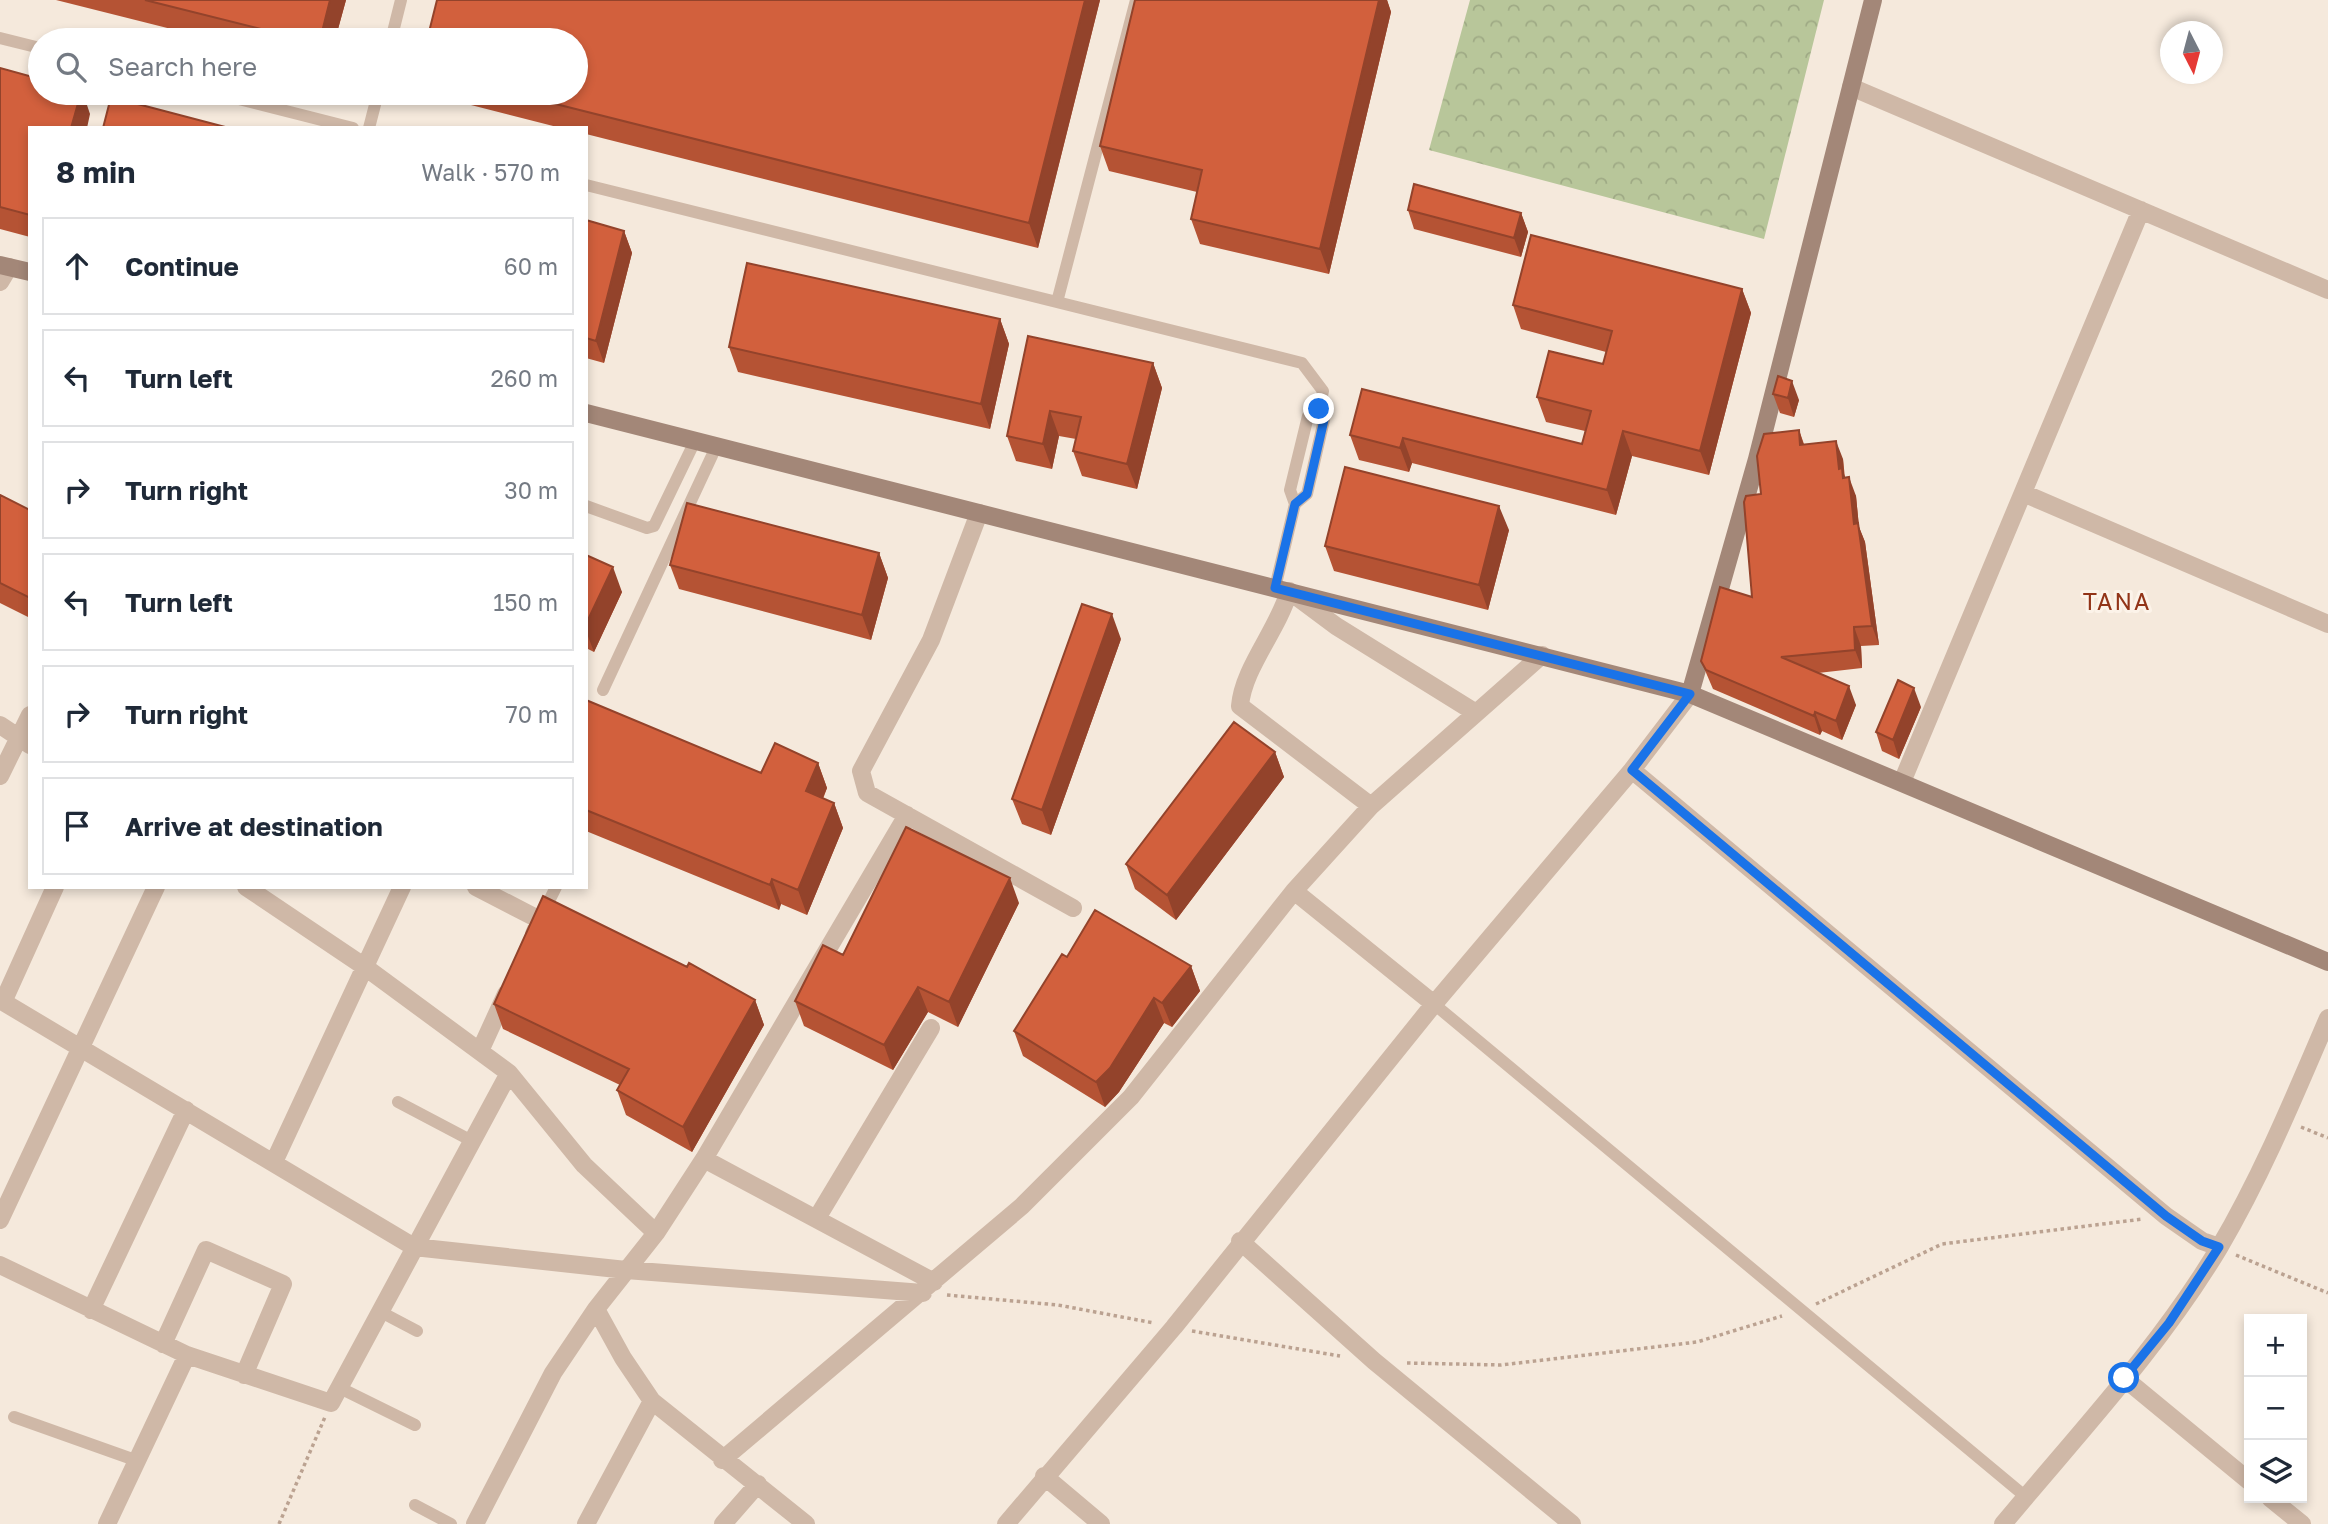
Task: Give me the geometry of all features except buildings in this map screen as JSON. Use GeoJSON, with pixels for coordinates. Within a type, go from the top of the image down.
{"type":"FeatureCollection","features":[{"type":"Feature","properties":{"kind":"street"},"geometry":{"type":"LineString","coordinates":[[1006,1524],[1044,1476],[1174,1327],[1240,1241],[1434,1004],[1632,770],[1690,694],[1756,459],[1874,0]]}},
{"type":"Feature","properties":{"kind":"street"},"geometry":{"type":"LineString","coordinates":[[1851,88],[2328,290]]}},
{"type":"Feature","properties":{"kind":"street"},"geometry":{"type":"LineString","coordinates":[[1902,782],[2141,210]]}},
{"type":"Feature","properties":{"kind":"street"},"geometry":{"type":"LineString","coordinates":[[3,271],[28,272]]}},
{"type":"Feature","properties":{"kind":"street"},"geometry":{"type":"LineString","coordinates":[[588,414],[1690,694],[2328,962]]}},
{"type":"Feature","properties":{"kind":"street"},"geometry":{"type":"LineString","coordinates":[[2023,493],[2328,624]]}},
{"type":"Feature","properties":{"kind":"street"},"geometry":{"type":"LineString","coordinates":[[979,513],[931,640],[861,771],[867,793],[1073,908]]}},
{"type":"Feature","properties":{"kind":"street"},"geometry":{"type":"LineString","coordinates":[[1282,589],[1476,713]]}},
{"type":"Feature","properties":{"kind":"street"},"geometry":{"type":"LineString","coordinates":[[1282,589],[1282,616],[1241,690],[1241,706],[1371,806]]}},
{"type":"Feature","properties":{"kind":"street"},"geometry":{"type":"LineString","coordinates":[[722,1460],[929,1288],[1022,1206],[1130,1097],[1294,891],[1371,806],[1542,655]]}},
{"type":"Feature","properties":{"kind":"street"},"geometry":{"type":"LineString","coordinates":[[0,776],[24,741],[28,724]]}},
{"type":"Feature","properties":{"kind":"street"},"geometry":{"type":"LineString","coordinates":[[0,725],[24,741]]}},
{"type":"Feature","properties":{"kind":"street"},"geometry":{"type":"LineString","coordinates":[[1632,770],[2166,1216],[2202,1241],[2219,1247]]}},
{"type":"Feature","properties":{"kind":"street"},"geometry":{"type":"LineString","coordinates":[[475,1524],[553,1373],[596,1309],[656,1233],[704,1159],[907,815]]}},
{"type":"Feature","properties":{"kind":"street"},"geometry":{"type":"LineString","coordinates":[[54,889],[2,1001],[414,1247],[626,1270],[929,1288]]}},
{"type":"Feature","properties":{"kind":"street"},"geometry":{"type":"LineString","coordinates":[[0,1220],[155,889]]}},
{"type":"Feature","properties":{"kind":"street"},"geometry":{"type":"LineString","coordinates":[[249,889],[365,967],[509,1073],[584,1165],[656,1233]]}},
{"type":"Feature","properties":{"kind":"street"},"geometry":{"type":"LineString","coordinates":[[274,1162],[401,889]]}},
{"type":"Feature","properties":{"kind":"street"},"geometry":{"type":"LineString","coordinates":[[480,889],[540,920],[524,956]]}},
{"type":"Feature","properties":{"kind":"street"},"geometry":{"type":"LineString","coordinates":[[1294,891],[1434,1004]]}},
{"type":"Feature","properties":{"kind":"street"},"geometry":{"type":"LineString","coordinates":[[480,1051],[513,979]]}},
{"type":"Feature","properties":{"kind":"street"},"geometry":{"type":"LineString","coordinates":[[2003,1524],[2169,1323],[2219,1247],[2284,1120],[2328,1018]]}},
{"type":"Feature","properties":{"kind":"street"},"geometry":{"type":"LineString","coordinates":[[817,1218],[931,1028]]}},
{"type":"Feature","properties":{"kind":"street"},"geometry":{"type":"LineString","coordinates":[[0,1265],[187,1355],[244,1375],[335,1395],[509,1073]]}},
{"type":"Feature","properties":{"kind":"street"},"geometry":{"type":"LineString","coordinates":[[91,1310],[186,1110]]}},
{"type":"Feature","properties":{"kind":"street"},"geometry":{"type":"LineString","coordinates":[[704,1159],[817,1218],[929,1288]]}},
{"type":"Feature","properties":{"kind":"street"},"geometry":{"type":"LineString","coordinates":[[1240,1241],[1374,1361],[1572,1524]]}},
{"type":"Feature","properties":{"kind":"street"},"geometry":{"type":"LineString","coordinates":[[163,1344],[206,1250],[283,1284],[244,1375]]}},
{"type":"Feature","properties":{"kind":"street"},"geometry":{"type":"LineString","coordinates":[[596,1309],[623,1358],[652,1401],[722,1460],[758,1484],[806,1524]]}},
{"type":"Feature","properties":{"kind":"street"},"geometry":{"type":"LineString","coordinates":[[107,1524],[187,1355]]}},
{"type":"Feature","properties":{"kind":"street"},"geometry":{"type":"LineString","coordinates":[[2124,1378],[2244,1476]]}},
{"type":"Feature","properties":{"kind":"street"},"geometry":{"type":"LineString","coordinates":[[586,1524],[652,1401]]}},
{"type":"Feature","properties":{"kind":"street"},"geometry":{"type":"LineString","coordinates":[[1044,1476],[1101,1524]]}},
{"type":"Feature","properties":{"kind":"street"},"geometry":{"type":"LineString","coordinates":[[723,1524],[758,1484]]}},
{"type":"Feature","properties":{"kind":"street"},"geometry":{"type":"LineString","coordinates":[[2276,1503],[2302,1524]]}},
{"type":"Feature","properties":{"kind":"lane"},"geometry":{"type":"LineString","coordinates":[[394,28],[401,0]]}},
{"type":"Feature","properties":{"kind":"lane"},"geometry":{"type":"LineString","coordinates":[[1057,302],[1136,0]]}},
{"type":"Feature","properties":{"kind":"lane"},"geometry":{"type":"LineString","coordinates":[[0,38],[28,45]]}},
{"type":"Feature","properties":{"kind":"lane"},"geometry":{"type":"LineString","coordinates":[[263,105],[346,126]]}},
{"type":"Feature","properties":{"kind":"lane"},"geometry":{"type":"LineString","coordinates":[[370,126],[375,105]]}},
{"type":"Feature","properties":{"kind":"lane"},"geometry":{"type":"LineString","coordinates":[[588,186],[1302,363],[1323,391],[1319,409],[1324,420],[1307,494],[1295,504],[1282,589]]}},
{"type":"Feature","properties":{"kind":"lane"},"geometry":{"type":"LineString","coordinates":[[588,507],[647,528],[654,526],[695,441]]}},
{"type":"Feature","properties":{"kind":"lane"},"geometry":{"type":"LineString","coordinates":[[603,690],[716,447]]}},
{"type":"Feature","properties":{"kind":"lane"},"geometry":{"type":"LineString","coordinates":[[540,920],[555,889]]}},
{"type":"Feature","properties":{"kind":"lane"},"geometry":{"type":"LineString","coordinates":[[1434,1004],[2026,1497]]}},
{"type":"Feature","properties":{"kind":"lane"},"geometry":{"type":"LineString","coordinates":[[398,1102],[472,1142]]}},
{"type":"Feature","properties":{"kind":"lane"},"geometry":{"type":"LineString","coordinates":[[379,1311],[417,1331]]}},
{"type":"Feature","properties":{"kind":"lane"},"geometry":{"type":"LineString","coordinates":[[335,1395],[415,1425]]}},
{"type":"Feature","properties":{"kind":"lane"},"geometry":{"type":"LineString","coordinates":[[14,1417],[135,1460]]}},
{"type":"Feature","properties":{"kind":"lane"},"geometry":{"type":"LineString","coordinates":[[415,1506],[451,1524]]}},
{"type":"Feature","properties":{"kind":"path"},"geometry":{"type":"LineString","coordinates":[[2284,1120],[2328,1138]]}},
{"type":"Feature","properties":{"kind":"path"},"geometry":{"type":"LineString","coordinates":[[929,1288],[1058,1305],[1267,1346],[1374,1361],[1501,1365],[1697,1342],[1802,1310],[1942,1244],[2166,1216]]}},
{"type":"Feature","properties":{"kind":"path"},"geometry":{"type":"LineString","coordinates":[[2219,1247],[2328,1293]]}},
{"type":"Feature","properties":{"kind":"path"},"geometry":{"type":"LineString","coordinates":[[278,1524],[335,1395]]}},
{"type":"Feature","properties":{"kind":"green space"},"geometry":{"type":"Polygon","coordinates":[[[1470,0],[1824,0],[1764,239],[1429,150],[1470,0]]]}},
{"type":"Feature","properties":{"kind":"district","name":"TANA"},"geometry":{"type":"Point","coordinates":[2117,601]}},
{"type":"Feature","properties":{"kind":"route"},"geometry":{"type":"LineString","coordinates":[[1319,409],[1324,420],[1307,494],[1295,504],[1275,588],[1690,694],[1632,770],[2166,1216],[2202,1241],[2219,1247],[2169,1323],[2124,1378]]}}]}
